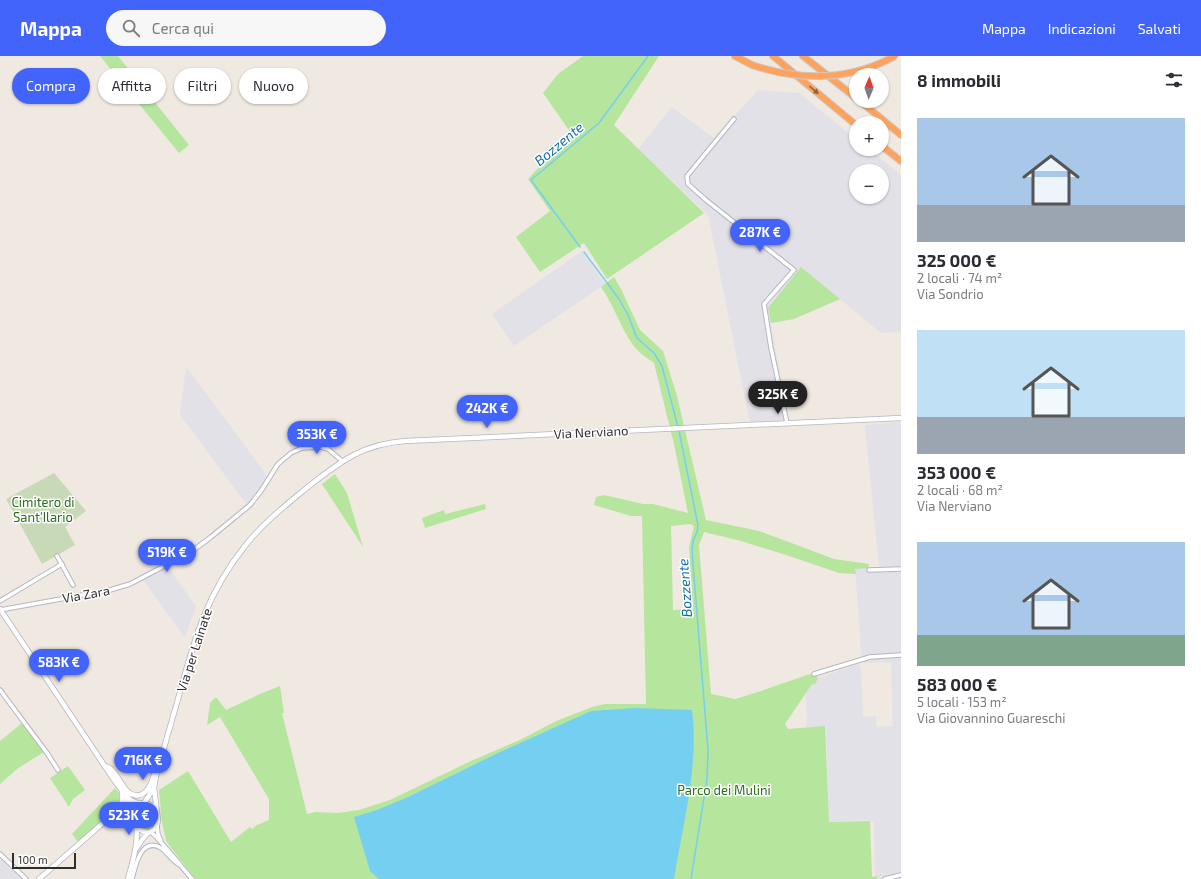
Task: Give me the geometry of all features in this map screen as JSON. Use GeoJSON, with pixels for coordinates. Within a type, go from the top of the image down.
{"type":"FeatureCollection","features":[{"type":"Feature","properties":{"kind":"highway"},"geometry":{"type":"LineString","coordinates":[[735,56],[752,65],[766,70],[794,75],[826,76],[854,72],[895,56]]}},
{"type":"Feature","properties":{"kind":"highway"},"geometry":{"type":"LineString","coordinates":[[773,56],[849,119]]}},
{"type":"Feature","properties":{"kind":"highway"},"geometry":{"type":"LineString","coordinates":[[803,56],[849,92]]}},
{"type":"Feature","properties":{"kind":"highway"},"geometry":{"type":"LineString","coordinates":[[868,108],[901,135]]}},
{"type":"Feature","properties":{"kind":"highway"},"geometry":{"type":"LineString","coordinates":[[889,152],[901,161]]}},
{"type":"Feature","properties":{"kind":"street"},"geometry":{"type":"LineString","coordinates":[[734,119],[686,176],[688,184],[706,200],[794,270],[764,304],[787,423]]}},
{"type":"Feature","properties":{"kind":"street","name":"Via Nerviano"},"geometry":{"type":"LineString","coordinates":[[318,479],[342,461],[360,451],[372,446],[399,441],[901,418]]}},
{"type":"Feature","properties":{"kind":"street","name":"Via Zara"},"geometry":{"type":"LineString","coordinates":[[0,609],[130,584],[198,547],[241,513],[258,496],[278,464],[290,453],[302,448],[321,447],[328,449],[342,461]]}},
{"type":"Feature","properties":{"kind":"street","name":"Via per Lainate"},"geometry":{"type":"LineString","coordinates":[[156,808],[154,788],[167,737],[196,633],[207,608],[219,584],[239,554],[263,526],[282,507],[318,479]]}},
{"type":"Feature","properties":{"kind":"street"},"geometry":{"type":"LineString","coordinates":[[57,556],[73,585]]}},
{"type":"Feature","properties":{"kind":"street"},"geometry":{"type":"LineString","coordinates":[[0,601],[62,564]]}},
{"type":"Feature","properties":{"kind":"street"},"geometry":{"type":"LineString","coordinates":[[869,570],[901,569]]}},
{"type":"Feature","properties":{"kind":"street"},"geometry":{"type":"LineString","coordinates":[[0,609],[104,765],[130,801],[132,812],[139,829],[149,832],[162,842]]}},
{"type":"Feature","properties":{"kind":"street"},"geometry":{"type":"LineString","coordinates":[[814,674],[870,657],[901,655]]}},
{"type":"Feature","properties":{"kind":"street"},"geometry":{"type":"LineString","coordinates":[[0,690],[58,770]]}},
{"type":"Feature","properties":{"kind":"street"},"geometry":{"type":"LineString","coordinates":[[104,765],[112,769],[129,793],[138,796],[144,794],[150,786],[163,743],[167,737]]}},
{"type":"Feature","properties":{"kind":"street"},"geometry":{"type":"LineString","coordinates":[[120,787],[122,793],[122,802],[120,807]]}},
{"type":"Feature","properties":{"kind":"street","name":"Via per Lainate"},"geometry":{"type":"LineString","coordinates":[[142,803],[154,788]]}},
{"type":"Feature","properties":{"kind":"street"},"geometry":{"type":"LineString","coordinates":[[122,793],[130,801],[150,804],[156,808],[158,834],[162,842],[192,879]]}},
{"type":"Feature","properties":{"kind":"street"},"geometry":{"type":"LineString","coordinates":[[39,879],[120,807],[130,801]]}},
{"type":"Feature","properties":{"kind":"street"},"geometry":{"type":"LineString","coordinates":[[128,879],[136,849],[137,830],[135,820],[137,808],[142,803]]}},
{"type":"Feature","properties":{"kind":"street"},"geometry":{"type":"LineString","coordinates":[[120,807],[132,812]]}},
{"type":"Feature","properties":{"kind":"street"},"geometry":{"type":"LineString","coordinates":[[136,849],[144,837],[157,826]]}},
{"type":"Feature","properties":{"kind":"street"},"geometry":{"type":"LineString","coordinates":[[132,879],[142,850],[149,846],[156,846],[160,848],[174,862],[180,865]]}},
{"type":"Feature","properties":{"kind":"street"},"geometry":{"type":"LineString","coordinates":[[0,854],[26,879]]}},
{"type":"Feature","properties":{"kind":"street"},"geometry":{"type":"LineString","coordinates":[[885,879],[901,875]]}},
{"type":"Feature","properties":{"kind":"shaded area"},"geometry":{"type":"Polygon","coordinates":[[[758,90],[799,93],[849,133],[849,156],[878,156],[887,164],[849,164],[849,204],[889,204],[889,165],[901,175],[901,332],[881,333],[801,267],[768,308],[788,420],[750,423],[708,215],[638,149],[672,107],[714,138],[758,90]]]}},
{"type":"Feature","properties":{"kind":"shaded area"},"geometry":{"type":"Polygon","coordinates":[[[582,251],[605,284],[514,346],[492,314],[582,251]]]}},
{"type":"Feature","properties":{"kind":"shaded area"},"geometry":{"type":"Polygon","coordinates":[[[186,366],[268,477],[247,505],[180,415],[186,366]]]}},
{"type":"Feature","properties":{"kind":"shaded area"},"geometry":{"type":"Polygon","coordinates":[[[901,422],[901,879],[875,879],[874,822],[870,820],[829,822],[826,727],[807,727],[806,694],[815,679],[859,664],[861,668],[863,717],[876,716],[877,727],[893,726],[891,662],[862,663],[855,568],[879,567],[865,425],[901,422]]]}},
{"type":"Feature","properties":{"kind":"shaded area"},"geometry":{"type":"Polygon","coordinates":[[[167,566],[196,606],[185,638],[143,580],[167,566]]]}},
{"type":"Feature","properties":{"kind":"shaded area"},"geometry":{"type":"Polygon","coordinates":[[[0,855],[24,879],[0,879],[0,855]]]}},
{"type":"Feature","properties":{"kind":"green space"},"geometry":{"type":"Polygon","coordinates":[[[100,56],[118,56],[128,68],[110,68],[100,56]]]}},
{"type":"Feature","properties":{"kind":"green space"},"geometry":{"type":"Polygon","coordinates":[[[583,56],[659,56],[614,125],[704,213],[607,279],[584,243],[540,272],[516,237],[550,211],[528,179],[571,133],[543,93],[558,74],[583,56]]]}},
{"type":"Feature","properties":{"kind":"green space"},"geometry":{"type":"Polygon","coordinates":[[[139,104],[156,104],[189,145],[179,153],[139,104]]]}},
{"type":"Feature","properties":{"kind":"green space"},"geometry":{"type":"Polygon","coordinates":[[[801,267],[840,299],[794,319],[771,323],[768,308],[801,267]]]}},
{"type":"Feature","properties":{"kind":"green space","name":"Parco dei Mulini"},"geometry":{"type":"Polygon","coordinates":[[[614,277],[640,330],[663,351],[677,396],[706,520],[759,531],[834,559],[869,564],[868,568],[855,569],[856,574],[839,573],[741,541],[704,532],[699,545],[711,694],[735,699],[807,675],[816,675],[818,678],[815,684],[812,684],[785,724],[788,729],[825,726],[829,822],[870,821],[872,877],[877,876],[877,879],[195,879],[166,841],[162,822],[159,790],[188,771],[231,842],[250,827],[252,829],[269,820],[269,799],[220,717],[207,725],[210,703],[216,697],[226,710],[280,686],[284,713],[282,713],[307,814],[315,812],[338,813],[359,810],[390,800],[471,761],[522,739],[554,722],[592,707],[605,704],[646,704],[642,516],[631,516],[594,505],[596,497],[604,495],[643,504],[653,504],[688,513],[674,444],[654,363],[640,353],[633,345],[601,287],[614,277]],[[690,524],[671,526],[673,610],[693,609],[689,547],[694,526],[690,524]]]}},
{"type":"Feature","properties":{"kind":"green space","name":"Cimitero di Sant'Ilario"},"geometry":{"type":"Polygon","coordinates":[[[54,473],[86,511],[65,527],[75,545],[42,564],[6,499],[54,473]]]}},
{"type":"Feature","properties":{"kind":"green space"},"geometry":{"type":"Polygon","coordinates":[[[335,474],[347,493],[363,547],[322,484],[335,474]]]}},
{"type":"Feature","properties":{"kind":"green space"},"geometry":{"type":"Polygon","coordinates":[[[485,504],[486,509],[425,528],[422,518],[444,510],[445,514],[485,504]]]}},
{"type":"Feature","properties":{"kind":"green space"},"geometry":{"type":"Polygon","coordinates":[[[22,723],[44,752],[17,769],[0,784],[0,741],[22,723]]]}},
{"type":"Feature","properties":{"kind":"green space"},"geometry":{"type":"Polygon","coordinates":[[[68,766],[85,790],[73,799],[69,807],[50,778],[68,766]]]}},
{"type":"Feature","properties":{"kind":"green space"},"geometry":{"type":"Polygon","coordinates":[[[115,788],[119,793],[119,801],[114,809],[78,842],[72,834],[115,788]]]}},
{"type":"Feature","properties":{"kind":"green space"},"geometry":{"type":"Polygon","coordinates":[[[148,806],[155,813],[155,823],[149,829],[145,829],[141,826],[138,816],[141,809],[148,806]]]}},
{"type":"Feature","properties":{"kind":"water"},"geometry":{"type":"Polygon","coordinates":[[[635,708],[692,710],[694,731],[692,774],[674,879],[379,879],[370,871],[354,817],[377,810],[406,798],[500,752],[591,711],[635,708]]]}},
{"type":"Feature","properties":{"kind":"waterway","name":"Bozzente"},"geometry":{"type":"LineString","coordinates":[[580,247],[531,180],[599,123],[648,56]]}},
{"type":"Feature","properties":{"kind":"waterway","name":"Bozzente"},"geometry":{"type":"LineString","coordinates":[[584,252],[619,299],[628,315],[637,338],[654,353],[662,366],[679,431],[698,525],[693,541],[692,552],[708,750],[707,779],[691,879]]}}]}
